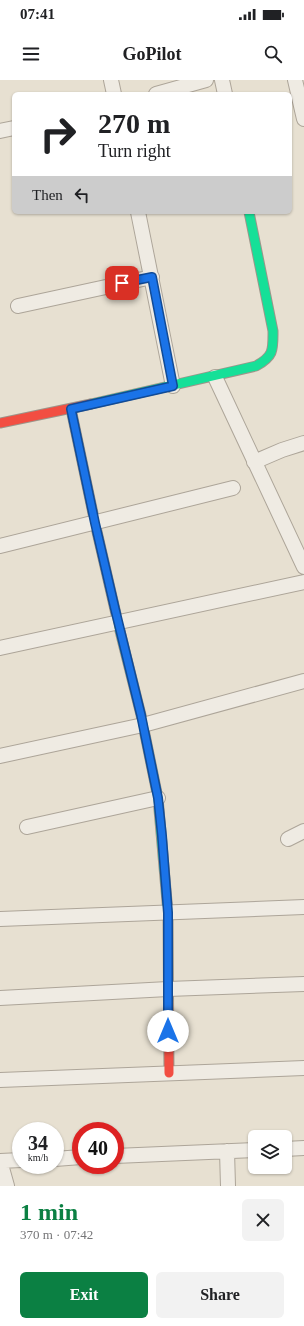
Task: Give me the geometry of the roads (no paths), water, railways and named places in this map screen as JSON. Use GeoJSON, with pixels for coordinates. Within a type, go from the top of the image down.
{"type":"FeatureCollection","features":[{"type":"Feature","properties":{"kind":"street"},"geometry":{"type":"LineString","coordinates":[[112,80],[114,92]]}},
{"type":"Feature","properties":{"kind":"street"},"geometry":{"type":"LineString","coordinates":[[163,92],[206,80]]}},
{"type":"Feature","properties":{"kind":"street"},"geometry":{"type":"LineString","coordinates":[[222,80],[225,92]]}},
{"type":"Feature","properties":{"kind":"street"},"geometry":{"type":"LineString","coordinates":[[295,80],[304,119]]}},
{"type":"Feature","properties":{"kind":"street"},"geometry":{"type":"LineString","coordinates":[[0,131],[12,128]]}},
{"type":"Feature","properties":{"kind":"street"},"geometry":{"type":"LineString","coordinates":[[138,214],[173,386]]}},
{"type":"Feature","properties":{"kind":"street"},"geometry":{"type":"LineString","coordinates":[[0,423],[215,377],[256,366],[267,360],[273,349],[273,331],[249,214]]}},
{"type":"Feature","properties":{"kind":"street"},"geometry":{"type":"LineString","coordinates":[[18,306],[152,277]]}},
{"type":"Feature","properties":{"kind":"street"},"geometry":{"type":"LineString","coordinates":[[215,377],[304,567]]}},
{"type":"Feature","properties":{"kind":"street"},"geometry":{"type":"LineString","coordinates":[[71,409],[95,523],[143,725],[158,798],[168,913],[169,1074]]}},
{"type":"Feature","properties":{"kind":"street"},"geometry":{"type":"LineString","coordinates":[[254,462],[282,450],[304,443]]}},
{"type":"Feature","properties":{"kind":"street"},"geometry":{"type":"LineString","coordinates":[[0,546],[233,488]]}},
{"type":"Feature","properties":{"kind":"street"},"geometry":{"type":"LineString","coordinates":[[0,648],[304,582]]}},
{"type":"Feature","properties":{"kind":"street"},"geometry":{"type":"LineString","coordinates":[[0,756],[143,725],[304,681]]}},
{"type":"Feature","properties":{"kind":"street"},"geometry":{"type":"LineString","coordinates":[[27,827],[158,798]]}},
{"type":"Feature","properties":{"kind":"street"},"geometry":{"type":"LineString","coordinates":[[288,839],[304,831]]}},
{"type":"Feature","properties":{"kind":"street"},"geometry":{"type":"LineString","coordinates":[[0,919],[304,907]]}},
{"type":"Feature","properties":{"kind":"street"},"geometry":{"type":"LineString","coordinates":[[0,998],[168,989],[304,984]]}},
{"type":"Feature","properties":{"kind":"street"},"geometry":{"type":"LineString","coordinates":[[0,1080],[304,1068]]}},
{"type":"Feature","properties":{"kind":"street"},"geometry":{"type":"LineString","coordinates":[[292,1149],[304,1148]]}},
{"type":"Feature","properties":{"kind":"street"},"geometry":{"type":"LineString","coordinates":[[124,1156],[248,1150]]}},
{"type":"Feature","properties":{"kind":"street"},"geometry":{"type":"LineString","coordinates":[[227,1151],[228,1186]]}},
{"type":"Feature","properties":{"kind":"street"},"geometry":{"type":"LineString","coordinates":[[7,1186],[0,1161],[12,1160]]}}]}
